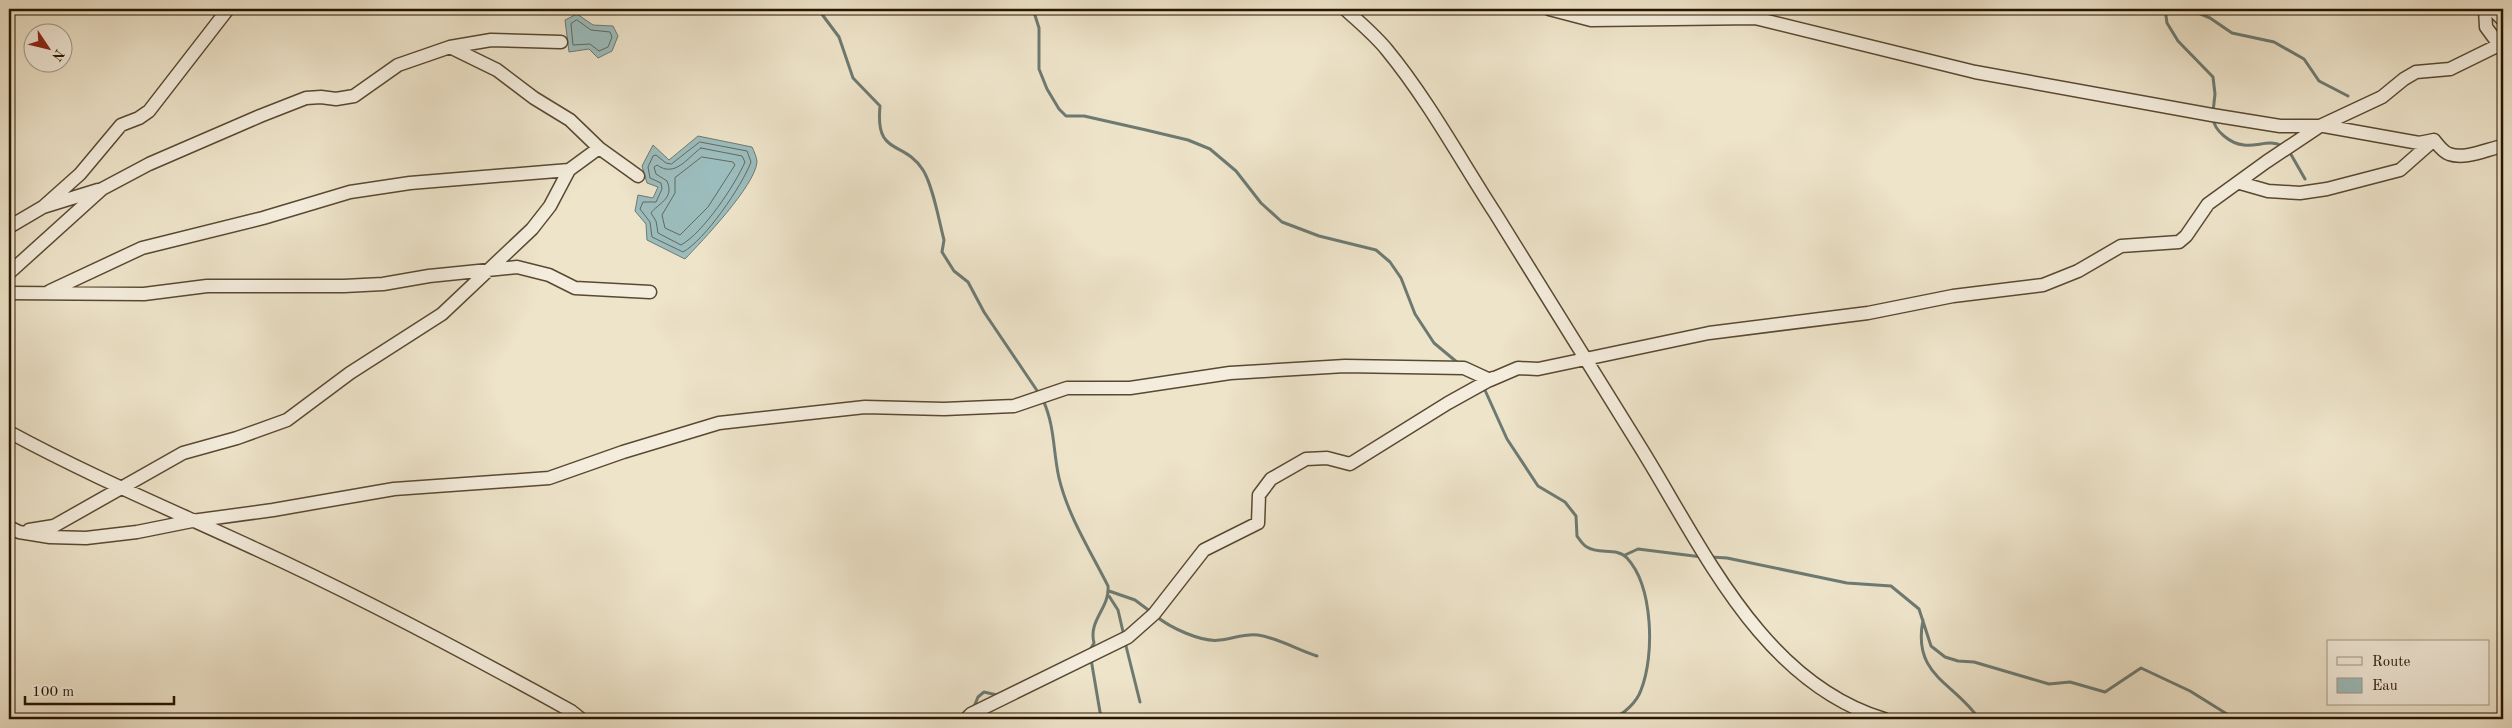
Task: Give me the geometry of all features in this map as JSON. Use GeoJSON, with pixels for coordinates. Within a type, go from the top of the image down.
{"type":"FeatureCollection","features":[{"type":"Feature","properties":{"kind":"street"},"geometry":{"type":"LineString","coordinates":[[9,227],[42,207],[80,174],[121,125],[140,118],[149,111],[228,9]]}},
{"type":"Feature","properties":{"kind":"street"},"geometry":{"type":"LineString","coordinates":[[1345,9],[1387,50],[1430,110],[1662,482],[1712,570],[1769,642],[1812,683],[1859,712],[1884,719]]}},
{"type":"Feature","properties":{"kind":"street"},"geometry":{"type":"LineString","coordinates":[[1549,9],[1591,20],[1755,18],[1976,72],[2280,126],[2320,126],[2419,143],[2434,140]]}},
{"type":"Feature","properties":{"kind":"street"},"geometry":{"type":"LineString","coordinates":[[966,719],[971,714],[1128,637],[1154,614],[1204,550],[1258,523],[1259,495],[1270,479],[1306,459],[1327,458],[1350,464],[1448,403],[1493,378],[1518,368],[1538,369],[1584,358],[1709,334],[1868,313],[1953,296],[2043,285],[2078,271],[2121,246],[2179,242],[2186,236],[2208,204],[2320,126],[2382,97],[2416,72],[2450,69],[2502,46],[2486,27],[2485,9]]}},
{"type":"Feature","properties":{"kind":"street"},"geometry":{"type":"LineString","coordinates":[[2492,9],[2503,20]]}},
{"type":"Feature","properties":{"kind":"street"},"geometry":{"type":"LineString","coordinates":[[42,207],[102,189],[149,164],[306,98],[336,99],[354,96],[398,65],[450,47],[491,40],[561,42]]}},
{"type":"Feature","properties":{"kind":"street"},"geometry":{"type":"LineString","coordinates":[[450,47],[497,70],[534,98],[570,120],[599,148],[638,176]]}},
{"type":"Feature","properties":{"kind":"street"},"geometry":{"type":"LineString","coordinates":[[2240,183],[2268,191],[2300,193],[2327,189],[2400,170],[2434,140]]}},
{"type":"Feature","properties":{"kind":"street"},"geometry":{"type":"LineString","coordinates":[[2434,140],[2447,154],[2457,156],[2503,146]]}},
{"type":"Feature","properties":{"kind":"street"},"geometry":{"type":"LineString","coordinates":[[12,530],[54,526],[183,452],[237,438],[288,420],[350,373],[442,314],[487,269],[532,229],[550,206],[569,170],[599,148]]}},
{"type":"Feature","properties":{"kind":"street"},"geometry":{"type":"LineString","coordinates":[[45,293],[142,248],[263,218],[350,192],[410,183],[569,170]]}},
{"type":"Feature","properties":{"kind":"street"},"geometry":{"type":"LineString","coordinates":[[9,273],[102,189]]}},
{"type":"Feature","properties":{"kind":"street"},"geometry":{"type":"LineString","coordinates":[[9,293],[144,294],[207,286],[353,285],[487,269],[518,268],[549,275],[575,288],[650,292]]}},
{"type":"Feature","properties":{"kind":"street"},"geometry":{"type":"LineString","coordinates":[[12,530],[50,537],[86,538],[137,532],[192,521],[394,490],[549,478],[623,452],[718,423],[865,407],[944,409],[1014,406],[1067,388],[1130,388],[1230,373],[1345,366],[1464,368],[1490,380],[1493,378]]}},
{"type":"Feature","properties":{"kind":"street"},"geometry":{"type":"LineString","coordinates":[[9,432],[60,460],[258,550],[429,633],[571,711],[581,719]]}},
{"type":"Feature","properties":{"kind":"water"},"geometry":{"type":"Polygon","coordinates":[[[577,14],[593,25],[613,26],[618,36],[612,51],[598,58],[589,49],[569,52],[565,20],[577,14]]]}},
{"type":"Feature","properties":{"kind":"water"},"geometry":{"type":"Polygon","coordinates":[[[698,136],[752,147],[757,162],[754,172],[738,198],[715,227],[685,259],[647,240],[646,224],[635,211],[638,195],[653,198],[658,187],[647,183],[642,166],[653,145],[669,160],[698,136]]]}},
{"type":"Feature","properties":{"kind":"waterway"},"geometry":{"type":"LineString","coordinates":[[818,9],[839,37],[853,78],[880,106],[880,122],[882,133],[886,140],[892,146],[915,160],[927,177],[944,240],[942,252],[954,271],[968,282],[984,312],[1040,395]]}},
{"type":"Feature","properties":{"kind":"waterway"},"geometry":{"type":"LineString","coordinates":[[1033,9],[1039,28],[1039,69],[1047,89],[1059,109],[1066,116],[1084,116],[1146,130],[1188,140],[1210,149],[1236,171],[1261,203],[1282,222],[1319,236],[1376,250],[1390,262],[1401,278],[1415,314],[1434,343],[1458,363]]}},
{"type":"Feature","properties":{"kind":"waterway"},"geometry":{"type":"LineString","coordinates":[[2165,9],[2167,23],[2178,41],[2213,77],[2215,94],[2213,112]]}},
{"type":"Feature","properties":{"kind":"waterway"},"geometry":{"type":"LineString","coordinates":[[2189,9],[2210,18],[2232,33],[2274,42],[2304,59],[2319,81],[2348,96]]}},
{"type":"Feature","properties":{"kind":"waterway"},"geometry":{"type":"LineString","coordinates":[[2213,118],[2216,128],[2234,142],[2249,145],[2273,143],[2282,146]]}},
{"type":"Feature","properties":{"kind":"waterway"},"geometry":{"type":"LineString","coordinates":[[2289,151],[2305,179]]}},
{"type":"Feature","properties":{"kind":"waterway"},"geometry":{"type":"LineString","coordinates":[[1484,388],[1507,439],[1538,486],[1565,502],[1576,516],[1577,536],[1582,542],[1596,551],[1613,552],[1623,555],[1636,570],[1647,603],[1650,640],[1648,659],[1639,694],[1625,711],[1612,719]]}},
{"type":"Feature","properties":{"kind":"waterway"},"geometry":{"type":"LineString","coordinates":[[1043,400],[1050,420],[1057,468],[1063,492],[1074,520],[1108,586],[1106,601],[1094,627],[1094,643],[1090,650]]}},
{"type":"Feature","properties":{"kind":"waterway"},"geometry":{"type":"LineString","coordinates":[[1625,555],[1638,549],[1702,557]]}},
{"type":"Feature","properties":{"kind":"waterway"},"geometry":{"type":"LineString","coordinates":[[1711,557],[1727,558],[1847,583],[1891,586],[1919,609],[1931,646],[1945,657],[1958,661],[1974,662],[2049,684],[2070,682],[2105,692],[2141,668],[2190,691],[2235,719]]}},
{"type":"Feature","properties":{"kind":"waterway"},"geometry":{"type":"LineString","coordinates":[[1109,591],[1135,600],[1151,612]]}},
{"type":"Feature","properties":{"kind":"waterway"},"geometry":{"type":"LineString","coordinates":[[1109,596],[1118,610],[1124,636]]}},
{"type":"Feature","properties":{"kind":"waterway"},"geometry":{"type":"LineString","coordinates":[[1156,616],[1169,625],[1195,637],[1220,640],[1258,635],[1317,656]]}},
{"type":"Feature","properties":{"kind":"waterway"},"geometry":{"type":"LineString","coordinates":[[1923,620],[1921,639],[1929,666],[1969,706],[1979,719]]}},
{"type":"Feature","properties":{"kind":"waterway"},"geometry":{"type":"LineString","coordinates":[[1125,642],[1140,702]]}},
{"type":"Feature","properties":{"kind":"waterway"},"geometry":{"type":"LineString","coordinates":[[1091,659],[1100,712],[1103,719]]}},
{"type":"Feature","properties":{"kind":"waterway"},"geometry":{"type":"LineString","coordinates":[[973,709],[978,697],[984,692],[997,695]]}}]}
